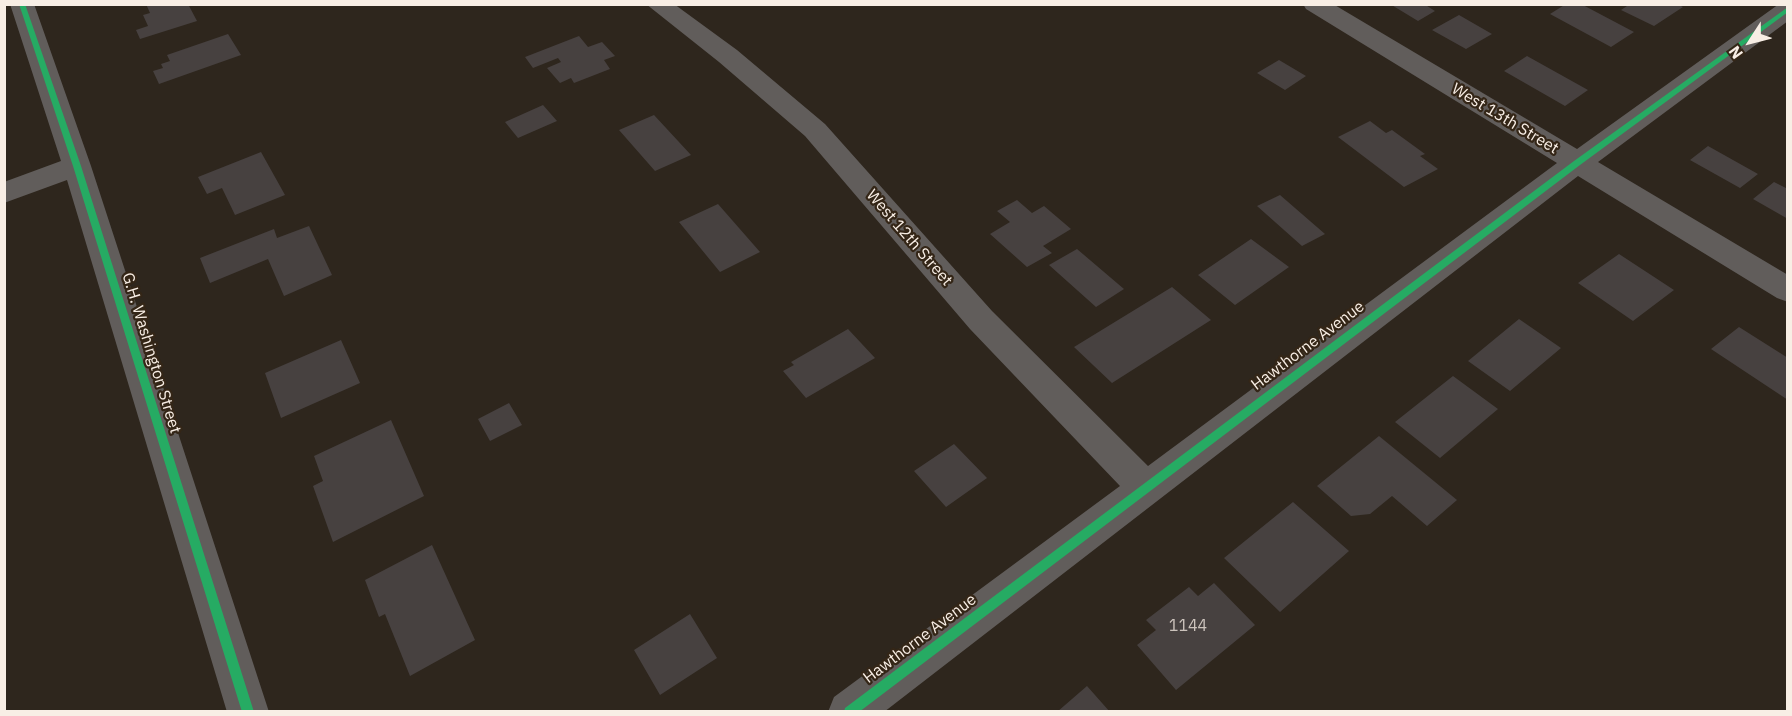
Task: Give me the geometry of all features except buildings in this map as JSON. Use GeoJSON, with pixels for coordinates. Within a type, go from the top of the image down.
{"type":"FeatureCollection","features":[{"type":"Feature","properties":{"kind":"street","name":"G.H. Washington Street"},"geometry":{"type":"LineString","coordinates":[[22,4],[77,166],[248,711]]}},
{"type":"Feature","properties":{"kind":"street","name":"West 12th Street"},"geometry":{"type":"LineString","coordinates":[[658,4],[728,56],[815,130],[981,320],[1145,487]]}},
{"type":"Feature","properties":{"kind":"street","name":"West 13th Street"},"geometry":{"type":"LineString","coordinates":[[1315,4],[1788,290]]}},
{"type":"Feature","properties":{"kind":"street","name":"Hawthorne Avenue"},"geometry":{"type":"LineString","coordinates":[[849,711],[1577,163],[1788,9]]}},
{"type":"Feature","properties":{"kind":"street"},"geometry":{"type":"LineString","coordinates":[[4,193],[77,166]]}},
{"type":"Feature","properties":{"kind":"cycle path"},"geometry":{"type":"LineString","coordinates":[[22,4],[77,166],[248,712]]}},
{"type":"Feature","properties":{"kind":"cycle path"},"geometry":{"type":"LineString","coordinates":[[849,712],[1577,163],[1788,9]]}}]}
